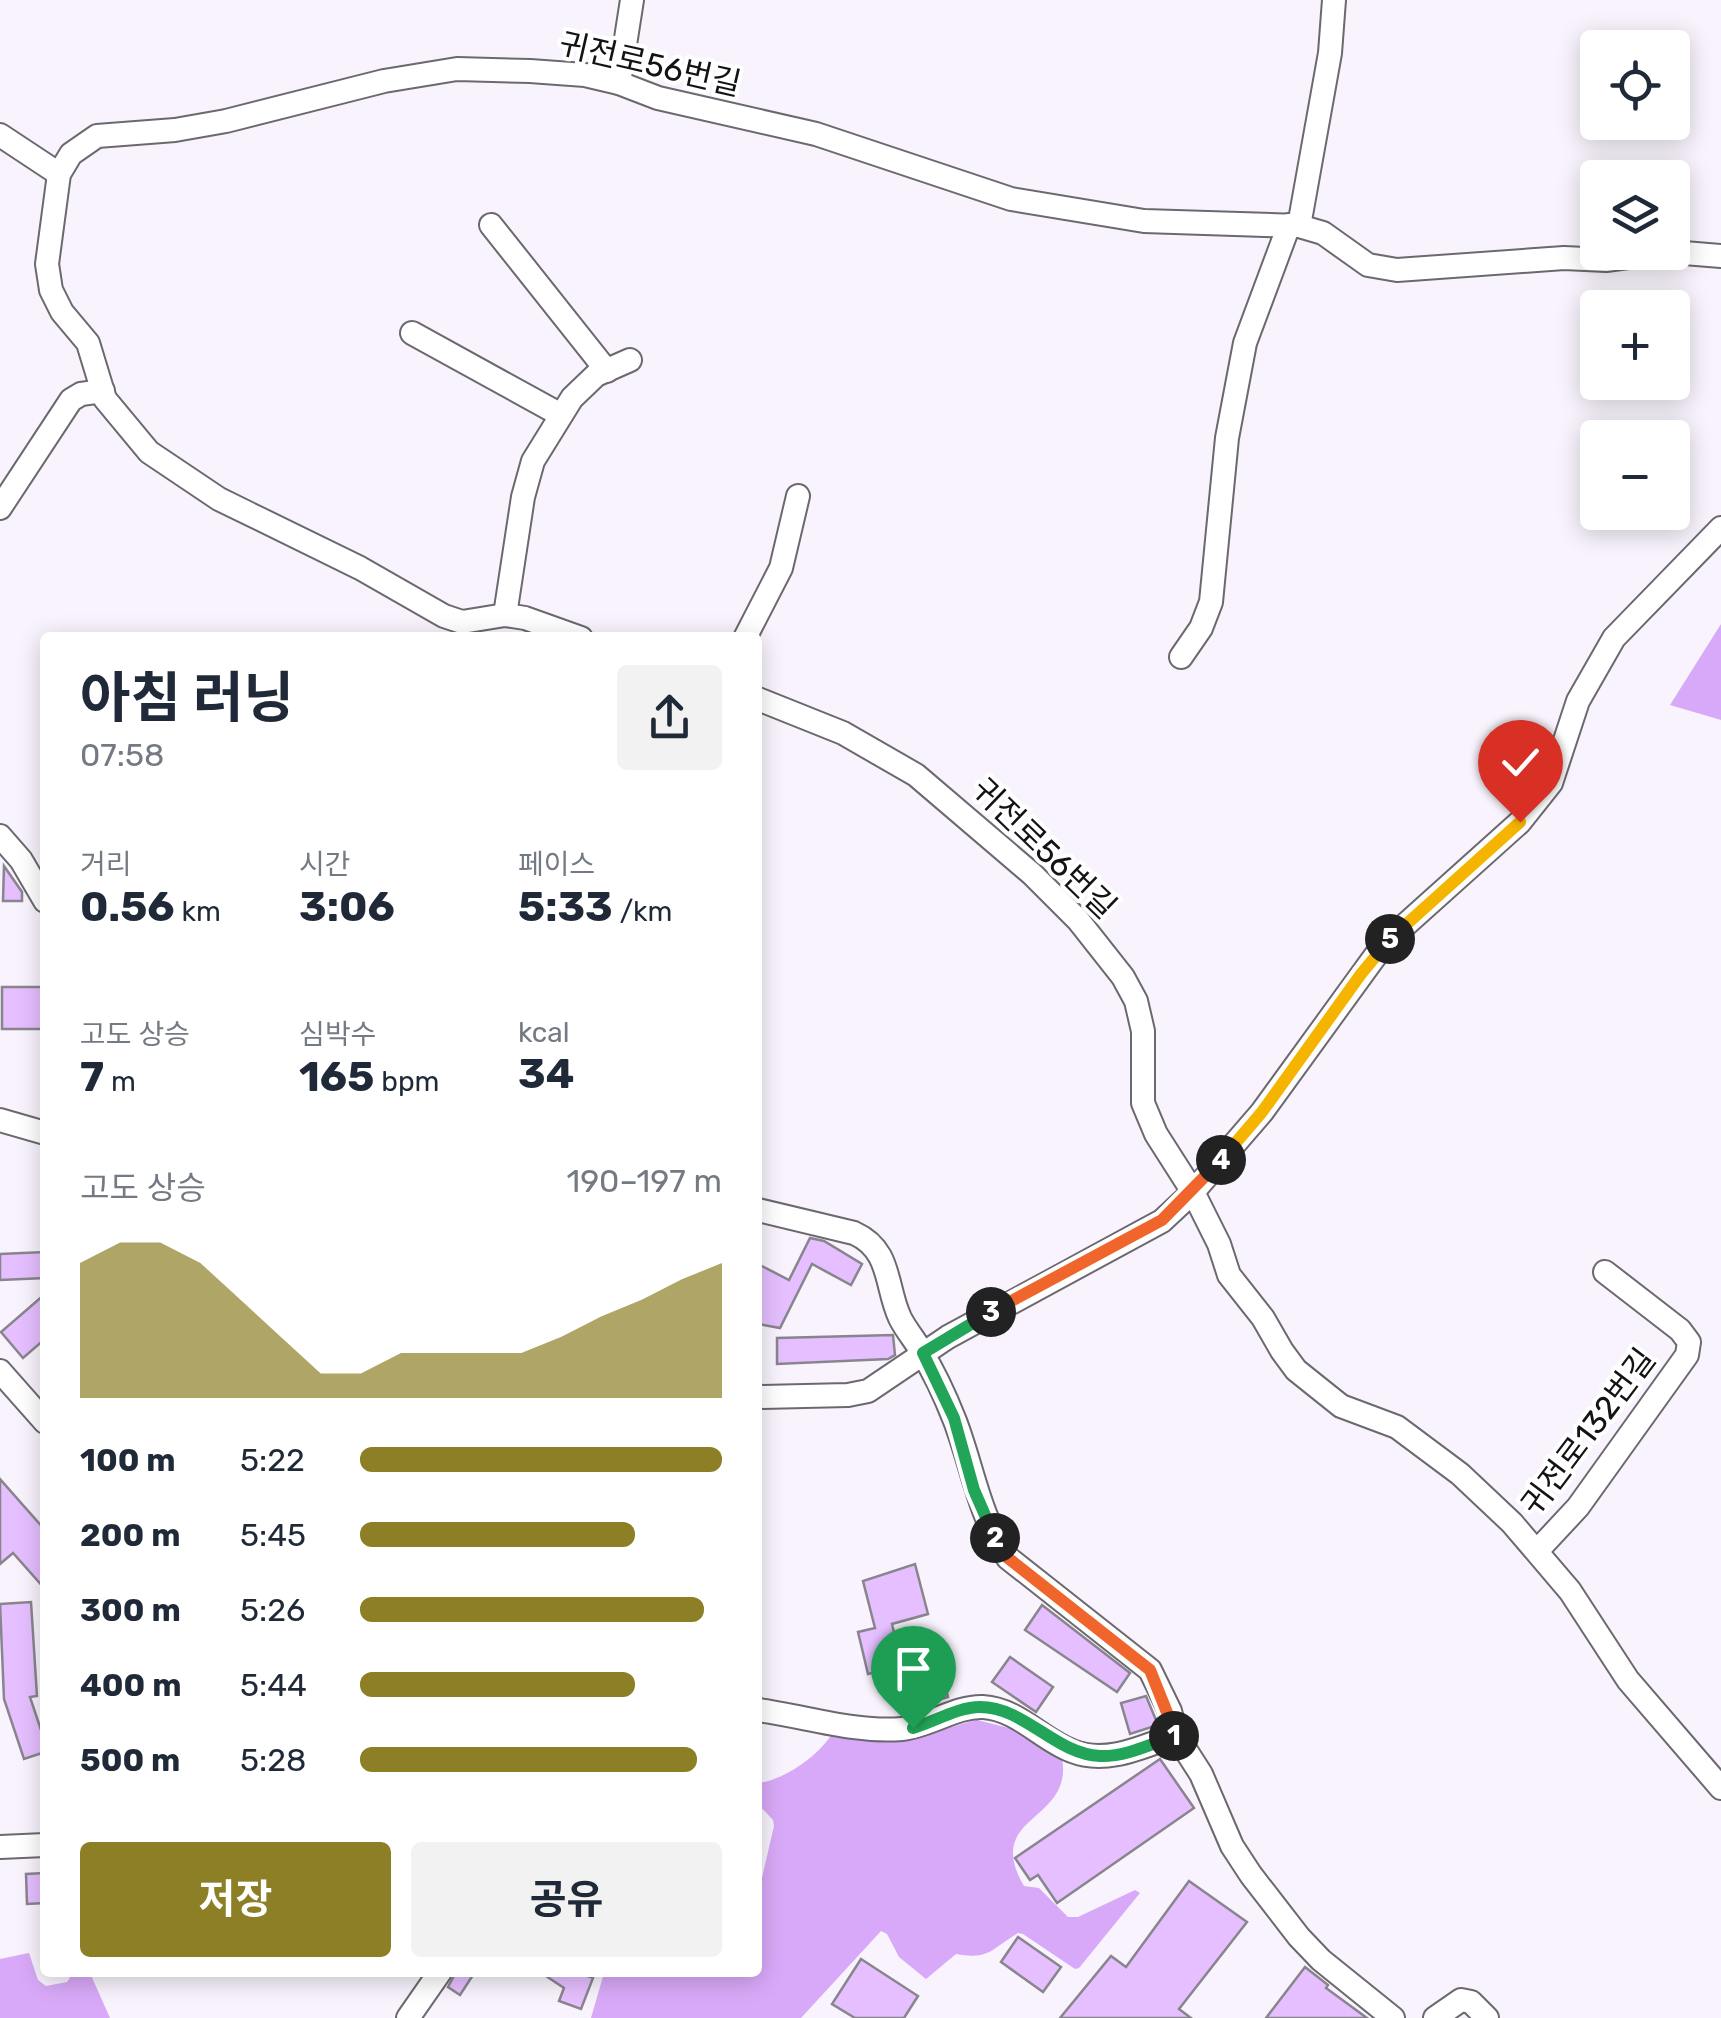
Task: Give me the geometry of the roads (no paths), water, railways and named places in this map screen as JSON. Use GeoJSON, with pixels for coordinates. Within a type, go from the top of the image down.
{"type":"FeatureCollection","features":[{"type":"Feature","properties":{"kind":"lane"},"geometry":{"type":"LineString","coordinates":[[619,83],[632,0]]}},
{"type":"Feature","properties":{"kind":"lane"},"geometry":{"type":"LineString","coordinates":[[1181,657],[1201,628],[1212,602],[1227,438],[1244,342],[1294,226],[1330,53],[1334,0]]}},
{"type":"Feature","properties":{"kind":"lane","name":"귀전로56번길"},"geometry":{"type":"LineString","coordinates":[[59,174],[71,154],[97,136],[176,130],[226,121],[402,78],[458,69],[530,70],[585,75],[658,98],[816,134],[1011,199],[1144,220],[1294,226],[1323,234],[1368,265],[1397,270],[1580,259]]}},
{"type":"Feature","properties":{"kind":"lane"},"geometry":{"type":"LineString","coordinates":[[0,135],[59,174],[47,264],[51,290],[62,312],[88,343],[105,400],[149,452],[219,499],[360,568],[444,616],[462,622],[505,615],[563,632]]}},
{"type":"Feature","properties":{"kind":"lane"},"geometry":{"type":"LineString","coordinates":[[491,225],[606,371]]}},
{"type":"Feature","properties":{"kind":"lane"},"geometry":{"type":"LineString","coordinates":[[1690,253],[1721,256]]}},
{"type":"Feature","properties":{"kind":"lane"},"geometry":{"type":"LineString","coordinates":[[412,333],[561,415]]}},
{"type":"Feature","properties":{"kind":"lane"},"geometry":{"type":"LineString","coordinates":[[505,615],[523,497],[533,461],[572,398],[596,375],[630,360]]}},
{"type":"Feature","properties":{"kind":"lane"},"geometry":{"type":"LineString","coordinates":[[0,508],[71,400],[81,394],[103,391]]}},
{"type":"Feature","properties":{"kind":"lane"},"geometry":{"type":"LineString","coordinates":[[748,632],[782,568],[798,496]]}},
{"type":"Feature","properties":{"kind":"lane"},"geometry":{"type":"LineString","coordinates":[[762,1397],[848,1396],[868,1391],[923,1353],[1021,1296],[1137,1236],[1193,1192],[1262,1112],[1384,944],[1483,857],[1538,802],[1551,783],[1578,702],[1614,638],[1721,528]]}},
{"type":"Feature","properties":{"kind":"lane","name":"귀전로56번길"},"geometry":{"type":"LineString","coordinates":[[762,701],[843,733],[916,776],[976,824],[1078,920],[1136,1001],[1143,1030],[1143,1102],[1156,1134],[1193,1192]]}},
{"type":"Feature","properties":{"kind":"lane"},"geometry":{"type":"LineString","coordinates":[[0,836],[21,860],[40,892]]}},
{"type":"Feature","properties":{"kind":"lane"},"geometry":{"type":"LineString","coordinates":[[0,1120],[40,1131]]}},
{"type":"Feature","properties":{"kind":"lane","name":"귀전로132번길"},"geometry":{"type":"LineString","coordinates":[[1193,1192],[1219,1244],[1229,1275],[1264,1318],[1296,1370],[1341,1406],[1397,1427],[1460,1474],[1538,1550],[1628,1680],[1721,1788]]}},
{"type":"Feature","properties":{"kind":"lane"},"geometry":{"type":"LineString","coordinates":[[762,1211],[867,1239],[888,1271],[901,1320],[923,1353],[954,1418],[974,1490],[1008,1558],[1150,1670],[1176,1735],[1200,1774],[1232,1846],[1252,1875],[1310,1948],[1393,2018]]}},
{"type":"Feature","properties":{"kind":"lane","name":"귀전로132번길"},"geometry":{"type":"LineString","coordinates":[[1538,1550],[1578,1507],[1688,1355],[1688,1342],[1680,1330],[1605,1272]]}},
{"type":"Feature","properties":{"kind":"lane"},"geometry":{"type":"LineString","coordinates":[[0,1371],[40,1416]]}},
{"type":"Feature","properties":{"kind":"lane"},"geometry":{"type":"LineString","coordinates":[[762,1711],[896,1730],[971,1708],[992,1708],[1034,1727],[1072,1752],[1100,1756],[1120,1754],[1176,1735]]}},
{"type":"Feature","properties":{"kind":"lane"},"geometry":{"type":"LineString","coordinates":[[0,1847],[40,1845]]}},
{"type":"Feature","properties":{"kind":"lane"},"geometry":{"type":"LineString","coordinates":[[408,2018],[437,1977]]}},
{"type":"Feature","properties":{"kind":"lane"},"geometry":{"type":"LineString","coordinates":[[1435,2018],[1461,2000],[1470,2002],[1487,2018]]}}]}
